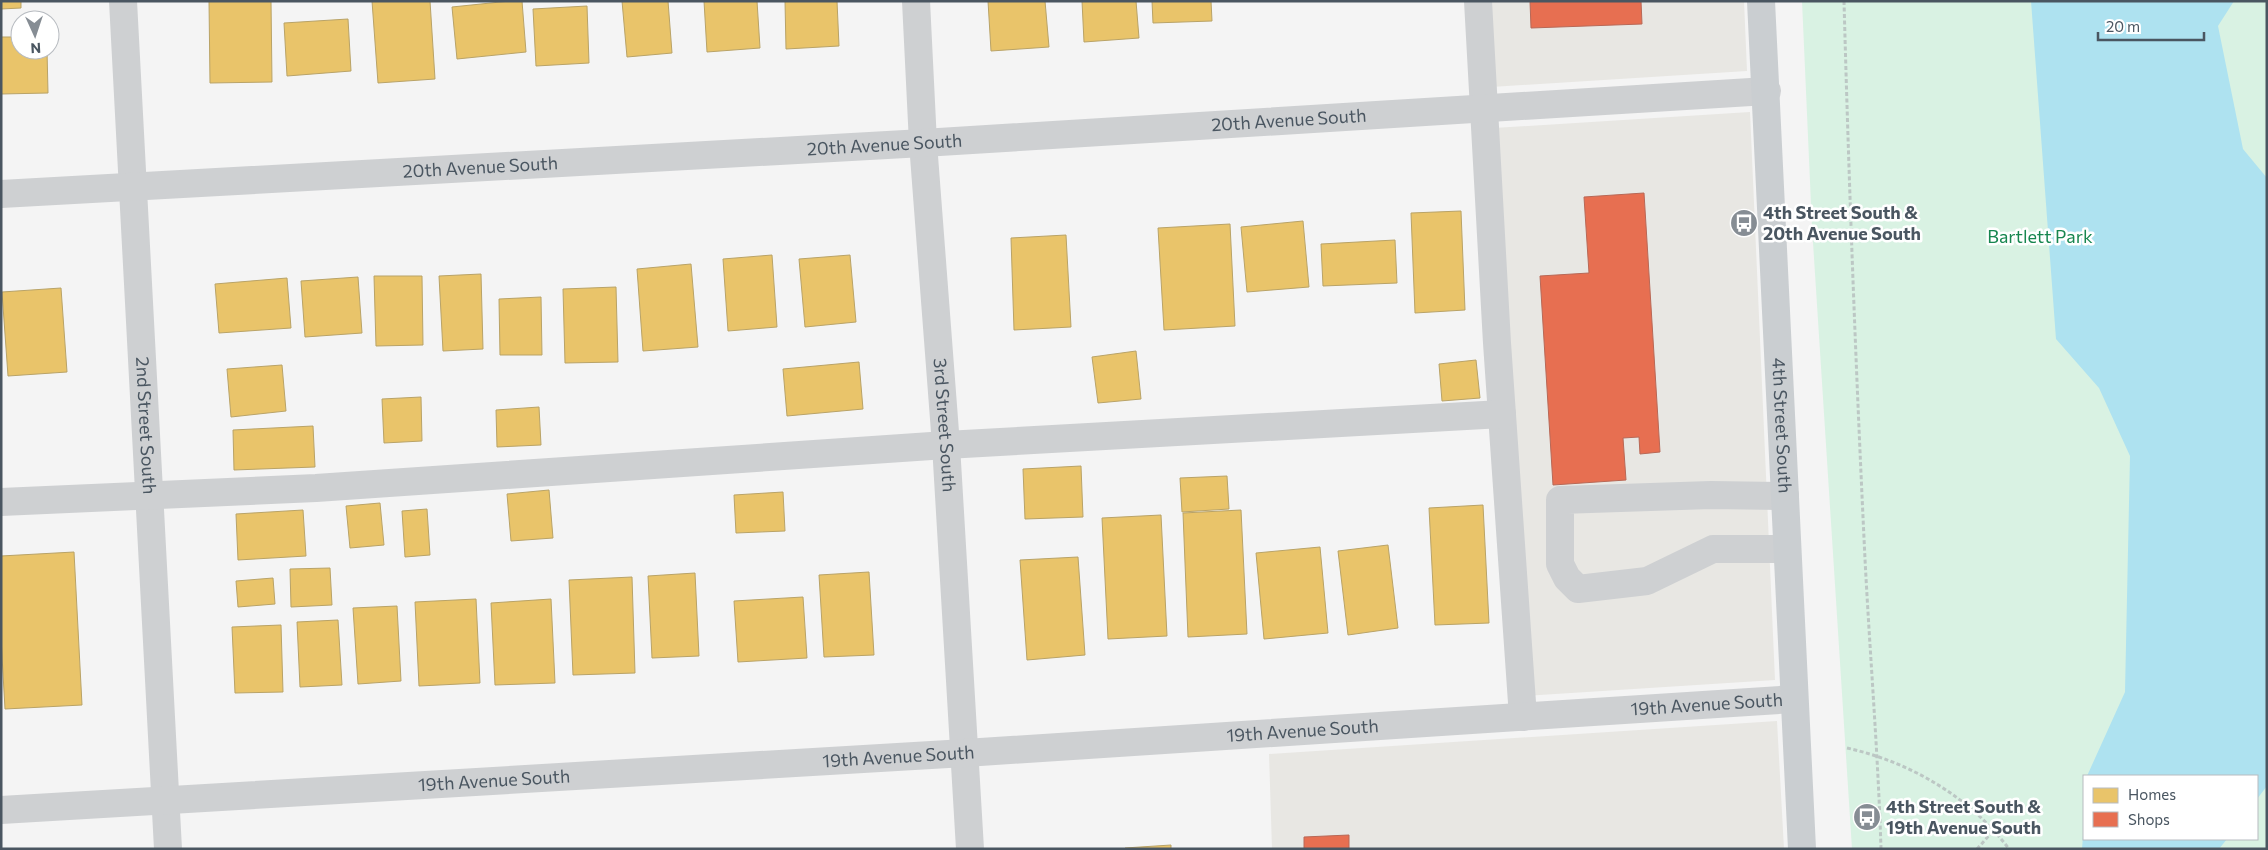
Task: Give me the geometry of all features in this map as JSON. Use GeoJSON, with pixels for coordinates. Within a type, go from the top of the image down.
{"type":"FeatureCollection","features":[{"type":"Feature","properties":{"kind":"main road","name":"4th Street South"},"geometry":{"type":"LineString","coordinates":[[1762,1],[1802,849]]}},
{"type":"Feature","properties":{"kind":"street","name":"2nd Street South"},"geometry":{"type":"LineString","coordinates":[[123,1],[168,849]]}},
{"type":"Feature","properties":{"kind":"street","name":"3rd Street South"},"geometry":{"type":"LineString","coordinates":[[916,1],[922,143],[946,445],[966,753],[970,849]]}},
{"type":"Feature","properties":{"kind":"street"},"geometry":{"type":"LineString","coordinates":[[1478,1],[1502,414],[1523,717]]}},
{"type":"Feature","properties":{"kind":"street","name":"20th Avenue South"},"geometry":{"type":"LineString","coordinates":[[1,194],[922,143],[1767,90]]}},
{"type":"Feature","properties":{"kind":"street"},"geometry":{"type":"LineString","coordinates":[[1,502],[148,496],[652,467],[946,445],[1502,414]]}},
{"type":"Feature","properties":{"kind":"street"},"geometry":{"type":"LineString","coordinates":[[1785,496],[1711,495],[1560,500],[1560,564],[1566,578],[1578,589],[1647,581],[1713,549],[1787,549]]}},
{"type":"Feature","properties":{"kind":"street","name":"19th Avenue South"},"geometry":{"type":"LineString","coordinates":[[1,810],[966,753],[1794,699]]}},
{"type":"Feature","properties":{"kind":"path"},"geometry":{"type":"LineString","coordinates":[[1844,1],[1866,560],[1878,756],[1881,849]]}},
{"type":"Feature","properties":{"kind":"path"},"geometry":{"type":"LineString","coordinates":[[1847,748],[1878,756],[1932,781],[1959,799],[1993,831],[2008,849]]}},
{"type":"Feature","properties":{"kind":"path"},"geometry":{"type":"LineString","coordinates":[[1977,849],[1993,831]]}},
{"type":"Feature","properties":{"kind":"shaded area"},"geometry":{"type":"Polygon","coordinates":[[[1470,1],[1744,1],[1747,71],[1476,88],[1470,1]]]}},
{"type":"Feature","properties":{"kind":"shaded area"},"geometry":{"type":"Polygon","coordinates":[[[1750,112],[1775,680],[1509,697],[1478,129],[1750,112]]]}},
{"type":"Feature","properties":{"kind":"shaded area"},"geometry":{"type":"Polygon","coordinates":[[[1777,721],[1784,849],[1272,849],[1269,754],[1777,721]]]}},
{"type":"Feature","properties":{"kind":"green space","name":"Bartlett Park"},"geometry":{"type":"Polygon","coordinates":[[[1802,1],[2267,1],[2267,849],[1852,849],[1812,227],[1802,1]]]}},
{"type":"Feature","properties":{"kind":"water"},"geometry":{"type":"Polygon","coordinates":[[[2031,1],[2234,1],[2218,26],[2243,149],[2267,178],[2267,786],[2258,798],[2258,775],[2087,775],[2125,692],[2130,456],[2099,388],[2056,339],[2031,1]]]}},
{"type":"Feature","properties":{"kind":"water"},"geometry":{"type":"Polygon","coordinates":[[[2083,836],[2083,840],[2226,840],[2219,849],[2082,849],[2083,836]]]}},
{"type":"Feature","properties":{"kind":"building: Homes"},"geometry":{"type":"Polygon","coordinates":[[[1,1],[21,1],[21,8],[1,9],[1,1]]]}},
{"type":"Feature","properties":{"kind":"building: Homes"},"geometry":{"type":"Polygon","coordinates":[[[209,1],[271,1],[272,82],[210,83],[209,1]]]}},
{"type":"Feature","properties":{"kind":"building: Homes"},"geometry":{"type":"Polygon","coordinates":[[[372,1],[430,1],[435,79],[378,83],[372,1]]]}},
{"type":"Feature","properties":{"kind":"building: Homes"},"geometry":{"type":"Polygon","coordinates":[[[522,1],[526,52],[457,59],[452,7],[522,1]]]}},
{"type":"Feature","properties":{"kind":"building: Homes"},"geometry":{"type":"Polygon","coordinates":[[[622,1],[668,1],[672,53],[627,57],[622,1]]]}},
{"type":"Feature","properties":{"kind":"building: Homes"},"geometry":{"type":"Polygon","coordinates":[[[704,1],[757,1],[760,48],[707,52],[704,1]]]}},
{"type":"Feature","properties":{"kind":"building: Homes"},"geometry":{"type":"Polygon","coordinates":[[[785,1],[837,1],[839,46],[786,49],[785,1]]]}},
{"type":"Feature","properties":{"kind":"building: Homes"},"geometry":{"type":"Polygon","coordinates":[[[988,1],[1045,1],[1049,47],[991,51],[988,1]]]}},
{"type":"Feature","properties":{"kind":"building: Homes"},"geometry":{"type":"Polygon","coordinates":[[[1082,1],[1136,1],[1139,38],[1084,42],[1082,1]]]}},
{"type":"Feature","properties":{"kind":"building: Homes"},"geometry":{"type":"Polygon","coordinates":[[[1152,1],[1211,1],[1212,21],[1153,23],[1152,1]]]}},
{"type":"Feature","properties":{"kind":"building: Homes"},"geometry":{"type":"Polygon","coordinates":[[[587,6],[589,63],[536,66],[533,9],[587,6]]]}},
{"type":"Feature","properties":{"kind":"building: Homes"},"geometry":{"type":"Polygon","coordinates":[[[348,19],[351,71],[287,76],[284,23],[348,19]]]}},
{"type":"Feature","properties":{"kind":"building: Homes"},"geometry":{"type":"Polygon","coordinates":[[[1,37],[10,37],[10,60],[47,60],[48,93],[1,94],[1,37]]]}},
{"type":"Feature","properties":{"kind":"building: Homes"},"geometry":{"type":"Polygon","coordinates":[[[1461,211],[1465,310],[1415,313],[1411,213],[1461,211]]]}},
{"type":"Feature","properties":{"kind":"building: Homes"},"geometry":{"type":"Polygon","coordinates":[[[1303,221],[1309,287],[1247,292],[1241,227],[1303,221]]]}},
{"type":"Feature","properties":{"kind":"building: Homes"},"geometry":{"type":"Polygon","coordinates":[[[1230,224],[1235,326],[1164,330],[1158,228],[1230,224]]]}},
{"type":"Feature","properties":{"kind":"building: Homes"},"geometry":{"type":"Polygon","coordinates":[[[1066,235],[1071,327],[1014,330],[1011,238],[1066,235]]]}},
{"type":"Feature","properties":{"kind":"building: Homes"},"geometry":{"type":"Polygon","coordinates":[[[1395,240],[1397,283],[1323,286],[1321,244],[1395,240]]]}},
{"type":"Feature","properties":{"kind":"building: Homes"},"geometry":{"type":"Polygon","coordinates":[[[772,255],[777,327],[728,331],[723,259],[772,255]]]}},
{"type":"Feature","properties":{"kind":"building: Homes"},"geometry":{"type":"Polygon","coordinates":[[[850,255],[856,322],[805,327],[799,259],[850,255]]]}},
{"type":"Feature","properties":{"kind":"building: Homes"},"geometry":{"type":"Polygon","coordinates":[[[691,264],[698,347],[643,351],[637,269],[691,264]]]}},
{"type":"Feature","properties":{"kind":"building: Homes"},"geometry":{"type":"Polygon","coordinates":[[[481,274],[483,349],[443,351],[439,276],[481,274]]]}},
{"type":"Feature","properties":{"kind":"building: Homes"},"geometry":{"type":"Polygon","coordinates":[[[374,276],[422,276],[423,345],[376,346],[374,276]]]}},
{"type":"Feature","properties":{"kind":"building: Homes"},"geometry":{"type":"Polygon","coordinates":[[[358,277],[362,333],[305,337],[301,281],[358,277]]]}},
{"type":"Feature","properties":{"kind":"building: Homes"},"geometry":{"type":"Polygon","coordinates":[[[287,278],[291,328],[219,333],[215,284],[287,278]]]}},
{"type":"Feature","properties":{"kind":"building: Homes"},"geometry":{"type":"Polygon","coordinates":[[[616,287],[618,362],[565,363],[563,289],[616,287]]]}},
{"type":"Feature","properties":{"kind":"building: Homes"},"geometry":{"type":"Polygon","coordinates":[[[61,288],[67,372],[8,376],[2,292],[61,288]]]}},
{"type":"Feature","properties":{"kind":"building: Homes"},"geometry":{"type":"Polygon","coordinates":[[[541,297],[542,355],[500,355],[499,299],[541,297]]]}},
{"type":"Feature","properties":{"kind":"building: Homes"},"geometry":{"type":"Polygon","coordinates":[[[1136,351],[1141,399],[1098,403],[1092,357],[1136,351]]]}},
{"type":"Feature","properties":{"kind":"building: Homes"},"geometry":{"type":"Polygon","coordinates":[[[1476,360],[1480,398],[1442,401],[1439,364],[1476,360]]]}},
{"type":"Feature","properties":{"kind":"building: Homes"},"geometry":{"type":"Polygon","coordinates":[[[859,362],[863,409],[787,416],[783,369],[859,362]]]}},
{"type":"Feature","properties":{"kind":"building: Homes"},"geometry":{"type":"Polygon","coordinates":[[[282,365],[286,411],[231,417],[227,369],[282,365]]]}},
{"type":"Feature","properties":{"kind":"building: Homes"},"geometry":{"type":"Polygon","coordinates":[[[421,397],[422,441],[384,443],[382,399],[421,397]]]}},
{"type":"Feature","properties":{"kind":"building: Homes"},"geometry":{"type":"Polygon","coordinates":[[[539,407],[541,445],[497,447],[496,410],[539,407]]]}},
{"type":"Feature","properties":{"kind":"building: Homes"},"geometry":{"type":"Polygon","coordinates":[[[313,426],[315,467],[234,470],[233,430],[313,426]]]}},
{"type":"Feature","properties":{"kind":"building: Homes"},"geometry":{"type":"Polygon","coordinates":[[[1081,466],[1083,517],[1025,519],[1023,469],[1081,466]]]}},
{"type":"Feature","properties":{"kind":"building: Homes"},"geometry":{"type":"Polygon","coordinates":[[[1227,476],[1229,509],[1182,512],[1180,478],[1227,476]]]}},
{"type":"Feature","properties":{"kind":"building: Homes"},"geometry":{"type":"Polygon","coordinates":[[[549,490],[553,538],[511,541],[507,494],[549,490]]]}},
{"type":"Feature","properties":{"kind":"building: Homes"},"geometry":{"type":"Polygon","coordinates":[[[783,492],[785,531],[736,533],[734,495],[783,492]]]}},
{"type":"Feature","properties":{"kind":"building: Homes"},"geometry":{"type":"Polygon","coordinates":[[[380,503],[384,545],[350,548],[346,506],[380,503]]]}},
{"type":"Feature","properties":{"kind":"building: Homes"},"geometry":{"type":"Polygon","coordinates":[[[1483,505],[1489,623],[1435,625],[1429,508],[1483,505]]]}},
{"type":"Feature","properties":{"kind":"building: Homes"},"geometry":{"type":"Polygon","coordinates":[[[427,509],[430,555],[405,557],[402,511],[427,509]]]}},
{"type":"Feature","properties":{"kind":"building: Homes"},"geometry":{"type":"Polygon","coordinates":[[[303,510],[306,556],[238,560],[236,514],[303,510]]]}},
{"type":"Feature","properties":{"kind":"building: Homes"},"geometry":{"type":"Polygon","coordinates":[[[1241,510],[1247,634],[1188,637],[1183,513],[1241,510]]]}},
{"type":"Feature","properties":{"kind":"building: Homes"},"geometry":{"type":"Polygon","coordinates":[[[1161,515],[1167,636],[1108,639],[1102,518],[1161,515]]]}},
{"type":"Feature","properties":{"kind":"building: Homes"},"geometry":{"type":"Polygon","coordinates":[[[1388,545],[1398,628],[1348,635],[1338,551],[1388,545]]]}},
{"type":"Feature","properties":{"kind":"building: Homes"},"geometry":{"type":"Polygon","coordinates":[[[1320,547],[1328,633],[1264,639],[1256,553],[1320,547]]]}},
{"type":"Feature","properties":{"kind":"building: Homes"},"geometry":{"type":"Polygon","coordinates":[[[74,552],[82,705],[5,709],[1,638],[1,556],[74,552]]]}},
{"type":"Feature","properties":{"kind":"building: Homes"},"geometry":{"type":"Polygon","coordinates":[[[1078,557],[1085,655],[1027,660],[1020,560],[1078,557]]]}},
{"type":"Feature","properties":{"kind":"building: Homes"},"geometry":{"type":"Polygon","coordinates":[[[330,568],[332,605],[291,607],[290,569],[330,568]]]}},
{"type":"Feature","properties":{"kind":"building: Homes"},"geometry":{"type":"Polygon","coordinates":[[[869,572],[874,655],[824,657],[819,575],[869,572]]]}},
{"type":"Feature","properties":{"kind":"building: Homes"},"geometry":{"type":"Polygon","coordinates":[[[695,573],[699,656],[652,658],[648,576],[695,573]]]}},
{"type":"Feature","properties":{"kind":"building: Homes"},"geometry":{"type":"Polygon","coordinates":[[[632,577],[635,673],[573,675],[569,580],[632,577]]]}},
{"type":"Feature","properties":{"kind":"building: Homes"},"geometry":{"type":"Polygon","coordinates":[[[273,578],[275,604],[238,607],[236,581],[273,578]]]}},
{"type":"Feature","properties":{"kind":"building: Homes"},"geometry":{"type":"Polygon","coordinates":[[[803,597],[807,658],[738,662],[734,601],[803,597]]]}},
{"type":"Feature","properties":{"kind":"building: Homes"},"geometry":{"type":"Polygon","coordinates":[[[476,599],[480,683],[419,686],[415,602],[476,599]]]}},
{"type":"Feature","properties":{"kind":"building: Homes"},"geometry":{"type":"Polygon","coordinates":[[[551,599],[555,683],[495,685],[491,603],[551,599]]]}},
{"type":"Feature","properties":{"kind":"building: Homes"},"geometry":{"type":"Polygon","coordinates":[[[397,606],[401,681],[358,684],[353,608],[397,606]]]}},
{"type":"Feature","properties":{"kind":"building: Homes"},"geometry":{"type":"Polygon","coordinates":[[[338,620],[342,685],[300,687],[297,622],[338,620]]]}},
{"type":"Feature","properties":{"kind":"building: Homes"},"geometry":{"type":"Polygon","coordinates":[[[281,625],[283,692],[235,693],[232,627],[281,625]]]}},
{"type":"Feature","properties":{"kind":"building: Homes"},"geometry":{"type":"Polygon","coordinates":[[[1171,845],[1171,849],[1125,849],[1125,848],[1171,845]]]}},
{"type":"Feature","properties":{"kind":"building: Shops"},"geometry":{"type":"Polygon","coordinates":[[[1530,1],[1641,1],[1642,24],[1531,28],[1530,1]]]}},
{"type":"Feature","properties":{"kind":"building: Shops"},"geometry":{"type":"Polygon","coordinates":[[[1644,193],[1660,452],[1640,454],[1639,437],[1623,438],[1626,480],[1553,485],[1540,276],[1589,273],[1584,197],[1644,193]]]}},
{"type":"Feature","properties":{"kind":"building: Shops"},"geometry":{"type":"Polygon","coordinates":[[[1349,835],[1349,849],[1304,849],[1304,837],[1349,835]]]}},
{"type":"Feature","properties":{"kind":"place","name":"4th Street South & 20th Avenue South"},"geometry":{"type":"Point","coordinates":[1744,223]}},
{"type":"Feature","properties":{"kind":"place","name":"4th Street South & 19th Avenue South"},"geometry":{"type":"Point","coordinates":[1867,817]}}]}
